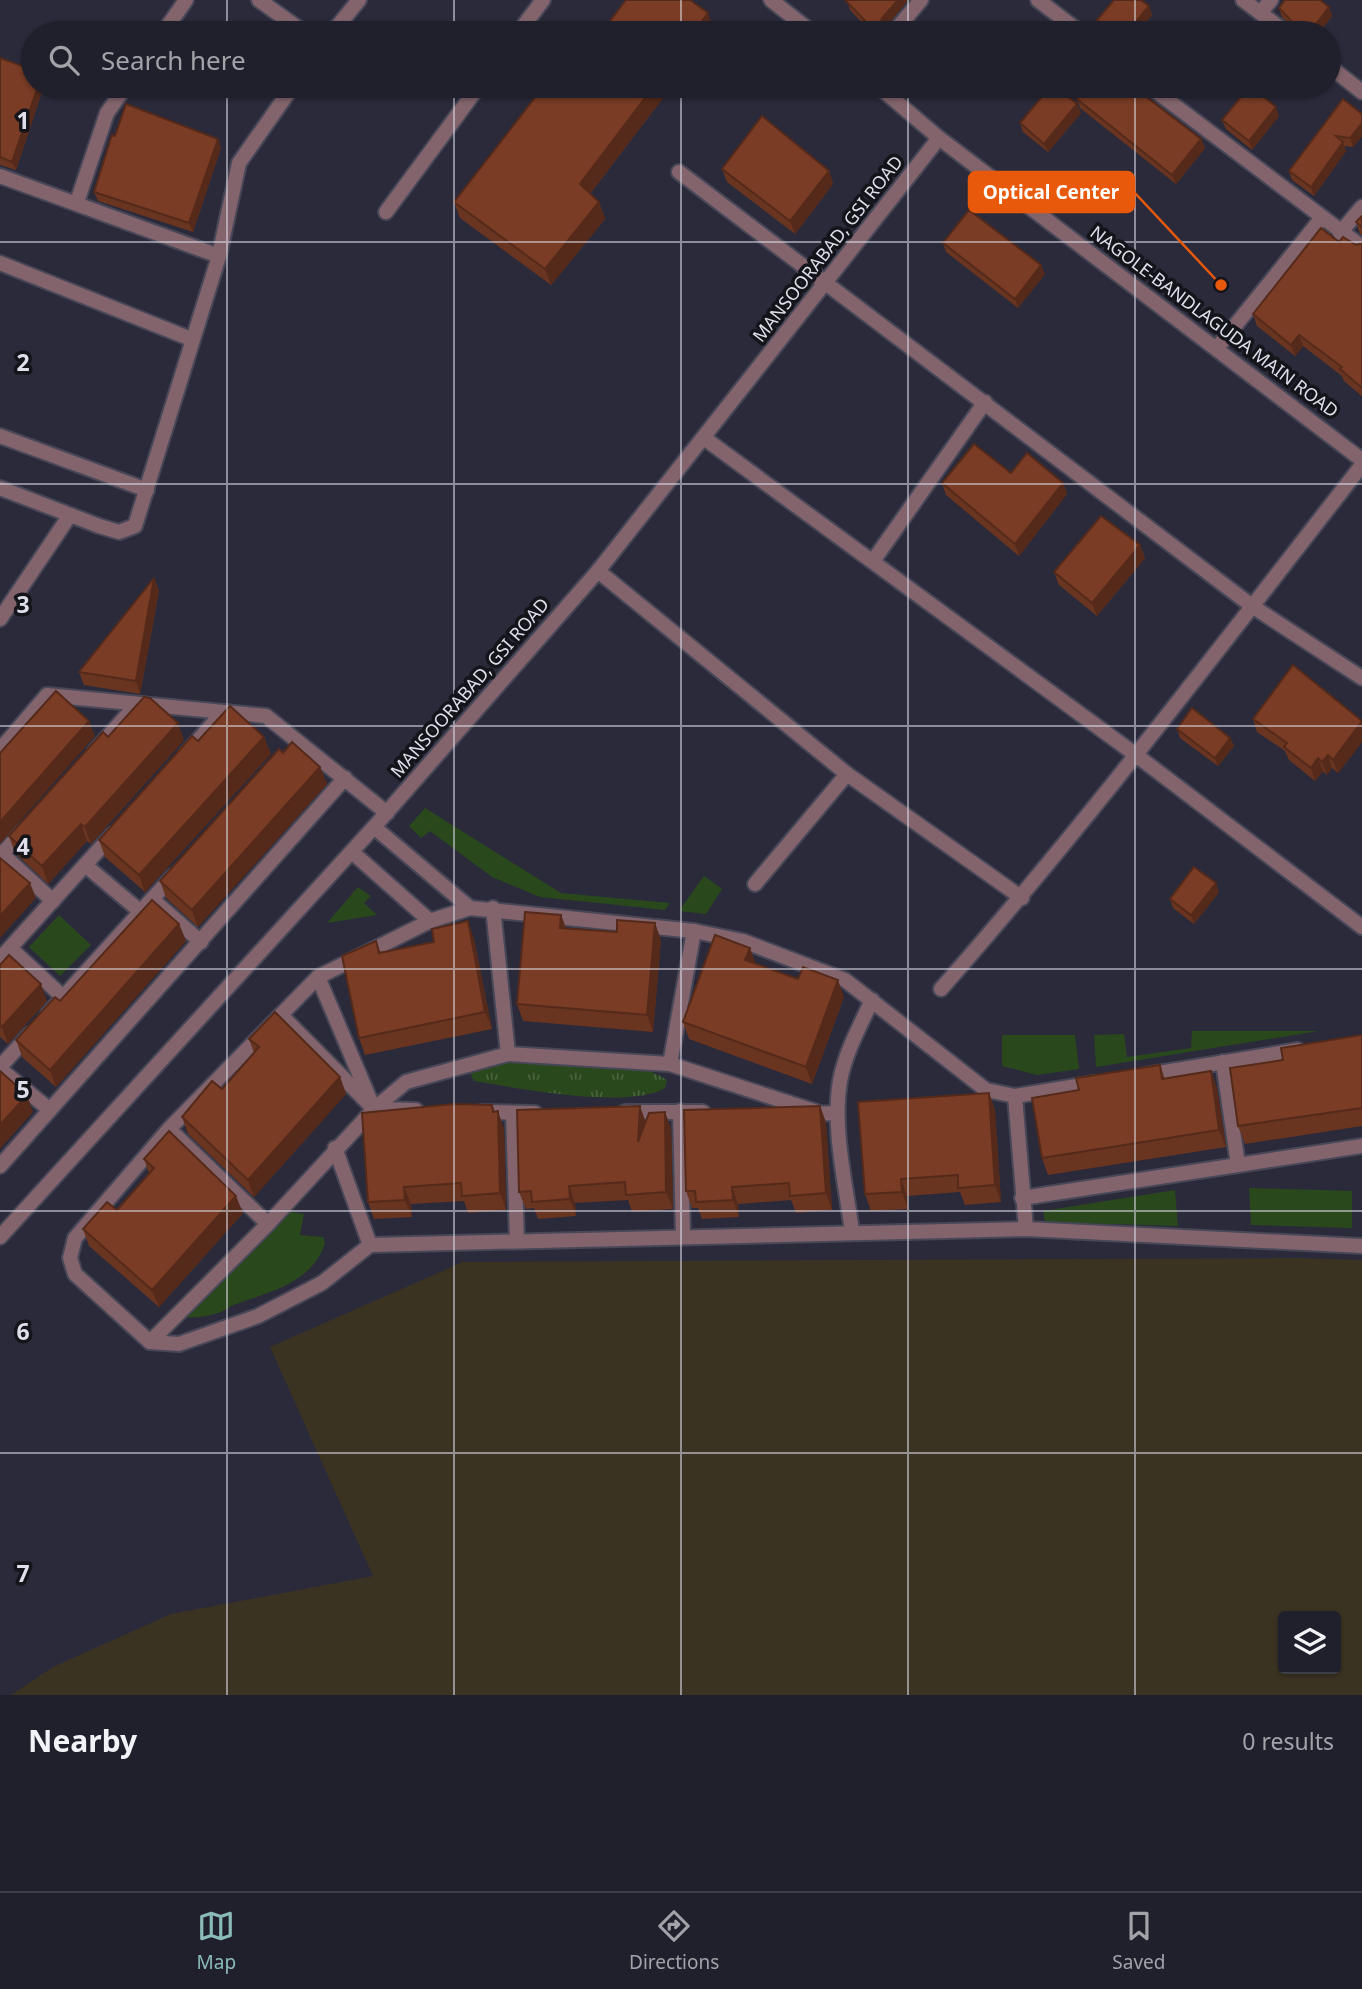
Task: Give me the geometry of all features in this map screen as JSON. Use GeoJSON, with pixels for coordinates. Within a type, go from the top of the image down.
{"type":"FeatureCollection","features":[{"type":"Feature","properties":{"kind":"street"},"geometry":{"type":"LineString","coordinates":[[171,21],[186,0]]}},
{"type":"Feature","properties":{"kind":"street"},"geometry":{"type":"LineString","coordinates":[[259,0],[288,21]]}},
{"type":"Feature","properties":{"kind":"street"},"geometry":{"type":"LineString","coordinates":[[342,21],[359,0]]}},
{"type":"Feature","properties":{"kind":"street"},"geometry":{"type":"LineString","coordinates":[[527,21],[543,0]]}},
{"type":"Feature","properties":{"kind":"street"},"geometry":{"type":"LineString","coordinates":[[771,0],[798,21]]}},
{"type":"Feature","properties":{"kind":"street"},"geometry":{"type":"LineString","coordinates":[[903,21],[920,0]]}},
{"type":"Feature","properties":{"kind":"street"},"geometry":{"type":"LineString","coordinates":[[1038,0],[1065,21]]}},
{"type":"Feature","properties":{"kind":"street"},"geometry":{"type":"LineString","coordinates":[[1243,0],[1272,21]]}},
{"type":"Feature","properties":{"kind":"street"},"geometry":{"type":"LineString","coordinates":[[1260,12],[1270,0]]}},
{"type":"Feature","properties":{"kind":"street"},"geometry":{"type":"LineString","coordinates":[[1341,75],[1362,92]]}},
{"type":"Feature","properties":{"kind":"street"},"geometry":{"type":"LineString","coordinates":[[77,202],[107,113],[118,98]]}},
{"type":"Feature","properties":{"kind":"street"},"geometry":{"type":"LineString","coordinates":[[0,488],[119,532],[135,526],[219,256],[239,163],[285,98]]}},
{"type":"Feature","properties":{"kind":"street"},"geometry":{"type":"LineString","coordinates":[[386,212],[470,98]]}},
{"type":"Feature","properties":{"kind":"street","name":"NAGOLE-BANDLAGUDA MAIN ROAD"},"geometry":{"type":"LineString","coordinates":[[892,98],[939,138],[1217,348],[1362,463]]}},
{"type":"Feature","properties":{"kind":"street"},"geometry":{"type":"LineString","coordinates":[[1165,98],[1321,219],[1362,247]]}},
{"type":"Feature","properties":{"kind":"street","name":"MANSOORABAD, GSI ROAD"},"geometry":{"type":"LineString","coordinates":[[0,1237],[352,852],[598,571],[939,138]]}},
{"type":"Feature","properties":{"kind":"street"},"geometry":{"type":"LineString","coordinates":[[679,172],[828,282],[1252,606],[1362,678]]}},
{"type":"Feature","properties":{"kind":"street"},"geometry":{"type":"LineString","coordinates":[[0,176],[219,256]]}},
{"type":"Feature","properties":{"kind":"street"},"geometry":{"type":"LineString","coordinates":[[1340,233],[1362,207]]}},
{"type":"Feature","properties":{"kind":"street"},"geometry":{"type":"LineString","coordinates":[[1217,348],[1321,219]]}},
{"type":"Feature","properties":{"kind":"street"},"geometry":{"type":"LineString","coordinates":[[0,264],[191,339]]}},
{"type":"Feature","properties":{"kind":"street"},"geometry":{"type":"LineString","coordinates":[[873,561],[985,402]]}},
{"type":"Feature","properties":{"kind":"street"},"geometry":{"type":"LineString","coordinates":[[0,436],[147,490]]}},
{"type":"Feature","properties":{"kind":"street"},"geometry":{"type":"LineString","coordinates":[[704,438],[1136,755],[1362,928]]}},
{"type":"Feature","properties":{"kind":"street"},"geometry":{"type":"LineString","coordinates":[[941,989],[1022,898],[1362,463]]}},
{"type":"Feature","properties":{"kind":"street"},"geometry":{"type":"LineString","coordinates":[[0,619],[70,515]]}},
{"type":"Feature","properties":{"kind":"street"},"geometry":{"type":"LineString","coordinates":[[598,571],[847,774],[1022,898]]}},
{"type":"Feature","properties":{"kind":"street"},"geometry":{"type":"LineString","coordinates":[[0,750],[47,695],[266,716],[291,745],[345,778],[387,813]]}},
{"type":"Feature","properties":{"kind":"street"},"geometry":{"type":"LineString","coordinates":[[83,764],[137,704]]}},
{"type":"Feature","properties":{"kind":"street"},"geometry":{"type":"LineString","coordinates":[[177,764],[222,713]]}},
{"type":"Feature","properties":{"kind":"street"},"geometry":{"type":"LineString","coordinates":[[755,884],[847,774]]}},
{"type":"Feature","properties":{"kind":"street"},"geometry":{"type":"LineString","coordinates":[[0,1166],[345,778]]}},
{"type":"Feature","properties":{"kind":"street"},"geometry":{"type":"LineString","coordinates":[[29,824],[1,855],[53,901]]}},
{"type":"Feature","properties":{"kind":"street"},"geometry":{"type":"LineString","coordinates":[[63,997],[5,953],[122,825]]}},
{"type":"Feature","properties":{"kind":"street"},"geometry":{"type":"LineString","coordinates":[[374,827],[418,861],[470,908]]}},
{"type":"Feature","properties":{"kind":"street"},"geometry":{"type":"LineString","coordinates":[[352,852],[430,920]]}},
{"type":"Feature","properties":{"kind":"street"},"geometry":{"type":"LineString","coordinates":[[85,865],[141,912]]}},
{"type":"Feature","properties":{"kind":"street"},"geometry":{"type":"LineString","coordinates":[[50,1110],[0,1068],[179,869]]}},
{"type":"Feature","properties":{"kind":"street"},"geometry":{"type":"LineString","coordinates":[[152,899],[201,943]]}},
{"type":"Feature","properties":{"kind":"street"},"geometry":{"type":"LineString","coordinates":[[1106,1082],[1015,1096],[986,1090],[845,980],[743,941],[694,931],[493,908],[470,908],[430,920],[318,977],[169,1129],[75,1238],[71,1258],[75,1274],[150,1342],[179,1344],[258,1316],[322,1283],[370,1245],[1026,1229],[1362,1247]]}},
{"type":"Feature","properties":{"kind":"street"},"geometry":{"type":"LineString","coordinates":[[493,908],[508,1054]]}},
{"type":"Feature","properties":{"kind":"street"},"geometry":{"type":"LineString","coordinates":[[670,1064],[694,931]]}},
{"type":"Feature","properties":{"kind":"street"},"geometry":{"type":"LineString","coordinates":[[318,977],[374,1109]]}},
{"type":"Feature","properties":{"kind":"street"},"geometry":{"type":"LineString","coordinates":[[852,1232],[831,1114],[854,1038],[872,1000]]}},
{"type":"Feature","properties":{"kind":"street"},"geometry":{"type":"LineString","coordinates":[[281,1015],[374,1109],[430,1110]]}},
{"type":"Feature","properties":{"kind":"street"},"geometry":{"type":"LineString","coordinates":[[1132,1077],[1311,1048]]}},
{"type":"Feature","properties":{"kind":"street"},"geometry":{"type":"LineString","coordinates":[[150,1342],[268,1224],[335,1148],[406,1082],[508,1054],[670,1064],[831,1114]]}},
{"type":"Feature","properties":{"kind":"street"},"geometry":{"type":"LineString","coordinates":[[1223,1062],[1238,1165]]}},
{"type":"Feature","properties":{"kind":"street"},"geometry":{"type":"LineString","coordinates":[[1015,1096],[1026,1229]]}},
{"type":"Feature","properties":{"kind":"street"},"geometry":{"type":"LineString","coordinates":[[680,1111],[683,1237]]}},
{"type":"Feature","properties":{"kind":"street"},"geometry":{"type":"LineString","coordinates":[[471,1112],[555,1112]]}},
{"type":"Feature","properties":{"kind":"street"},"geometry":{"type":"LineString","coordinates":[[610,1112],[719,1112]]}},
{"type":"Feature","properties":{"kind":"street"},"geometry":{"type":"LineString","coordinates":[[513,1113],[517,1241]]}},
{"type":"Feature","properties":{"kind":"street"},"geometry":{"type":"LineString","coordinates":[[772,1114],[831,1114]]}},
{"type":"Feature","properties":{"kind":"street"},"geometry":{"type":"LineString","coordinates":[[169,1129],[268,1224]]}},
{"type":"Feature","properties":{"kind":"street"},"geometry":{"type":"LineString","coordinates":[[1022,1198],[1362,1146]]}},
{"type":"Feature","properties":{"kind":"street"},"geometry":{"type":"LineString","coordinates":[[335,1148],[370,1245]]}},
{"type":"Feature","properties":{"kind":"shaded area"},"geometry":{"type":"Polygon","coordinates":[[[1299,1258],[1362,1260],[1362,1695],[11,1695],[53,1667],[171,1614],[373,1576],[270,1347],[463,1262],[1299,1258]]]}},
{"type":"Feature","properties":{"kind":"green space"},"geometry":{"type":"Polygon","coordinates":[[[425,808],[561,893],[670,903],[665,910],[540,897],[492,877],[430,831],[421,838],[409,826],[425,808]]]}},
{"type":"Feature","properties":{"kind":"green space"},"geometry":{"type":"Polygon","coordinates":[[[704,876],[722,889],[706,914],[679,911],[704,876]]]}},
{"type":"Feature","properties":{"kind":"green space"},"geometry":{"type":"Polygon","coordinates":[[[358,887],[371,896],[364,903],[377,915],[327,923],[358,887]]]}},
{"type":"Feature","properties":{"kind":"green space"},"geometry":{"type":"Polygon","coordinates":[[[59,915],[91,945],[60,976],[29,947],[59,915]]]}},
{"type":"Feature","properties":{"kind":"green space"},"geometry":{"type":"Polygon","coordinates":[[[1192,1031],[1319,1031],[1096,1067],[1094,1035],[1124,1034],[1127,1057],[1191,1048],[1192,1031]]]}},
{"type":"Feature","properties":{"kind":"green space"},"geometry":{"type":"Polygon","coordinates":[[[1002,1035],[1075,1035],[1079,1069],[1037,1075],[1002,1066],[1002,1035]]]}},
{"type":"Feature","properties":{"kind":"green space"},"geometry":{"type":"Polygon","coordinates":[[[539,1059],[622,1064],[638,1067],[667,1080],[665,1088],[648,1094],[600,1097],[474,1081],[468,1069],[479,1062],[539,1059]]]}},
{"type":"Feature","properties":{"kind":"green space"},"geometry":{"type":"Polygon","coordinates":[[[1249,1188],[1352,1191],[1352,1228],[1251,1225],[1249,1188]]]}},
{"type":"Feature","properties":{"kind":"green space"},"geometry":{"type":"Polygon","coordinates":[[[1175,1190],[1178,1226],[1045,1222],[1043,1211],[1175,1190]]]}},
{"type":"Feature","properties":{"kind":"green space"},"geometry":{"type":"Polygon","coordinates":[[[273,1209],[304,1214],[300,1235],[323,1237],[325,1243],[310,1268],[274,1291],[208,1316],[182,1318],[273,1209]]]}},
{"type":"Feature","properties":{"kind":"building"},"geometry":{"type":"Polygon","coordinates":[[[626,0],[690,0],[708,13],[702,21],[610,21],[626,0]]]}},
{"type":"Feature","properties":{"kind":"building"},"geometry":{"type":"Polygon","coordinates":[[[898,0],[881,21],[865,21],[846,1],[898,0]]]}},
{"type":"Feature","properties":{"kind":"building"},"geometry":{"type":"Polygon","coordinates":[[[1114,0],[1141,0],[1149,6],[1137,21],[1097,20],[1114,0]]]}},
{"type":"Feature","properties":{"kind":"building"},"geometry":{"type":"Polygon","coordinates":[[[1285,0],[1320,0],[1329,7],[1318,21],[1291,21],[1279,8],[1285,0]]]}},
{"type":"Feature","properties":{"kind":"building"},"geometry":{"type":"Polygon","coordinates":[[[0,58],[21,66],[21,98],[34,98],[12,162],[0,157],[0,58]]]}},
{"type":"Feature","properties":{"kind":"building"},"geometry":{"type":"Polygon","coordinates":[[[535,98],[645,98],[580,184],[599,202],[545,269],[454,202],[535,98]]]}},
{"type":"Feature","properties":{"kind":"building"},"geometry":{"type":"Polygon","coordinates":[[[1041,98],[1070,98],[1077,104],[1044,144],[1020,123],[1041,98]]]}},
{"type":"Feature","properties":{"kind":"building"},"geometry":{"type":"Polygon","coordinates":[[[1148,98],[1201,139],[1172,175],[1077,99],[1148,98]]]}},
{"type":"Feature","properties":{"kind":"building"},"geometry":{"type":"Polygon","coordinates":[[[1240,98],[1265,98],[1276,107],[1249,141],[1222,120],[1240,98]]]}},
{"type":"Feature","properties":{"kind":"building"},"geometry":{"type":"Polygon","coordinates":[[[1343,99],[1362,114],[1362,123],[1350,138],[1336,136],[1343,142],[1311,187],[1289,171],[1343,99]]]}},
{"type":"Feature","properties":{"kind":"building"},"geometry":{"type":"Polygon","coordinates":[[[126,104],[218,139],[189,223],[94,192],[112,135],[115,136],[126,104]]]}},
{"type":"Feature","properties":{"kind":"building"},"geometry":{"type":"Polygon","coordinates":[[[762,116],[829,171],[790,221],[722,169],[762,116]]]}},
{"type":"Feature","properties":{"kind":"building"},"geometry":{"type":"Polygon","coordinates":[[[969,210],[1041,265],[1015,299],[943,243],[969,210]]]}},
{"type":"Feature","properties":{"kind":"building"},"geometry":{"type":"Polygon","coordinates":[[[1362,216],[1362,227],[1356,222],[1362,216]]]}},
{"type":"Feature","properties":{"kind":"building"},"geometry":{"type":"Polygon","coordinates":[[[1321,228],[1339,242],[1343,237],[1356,245],[1362,243],[1362,388],[1340,369],[1342,367],[1299,335],[1291,345],[1253,314],[1321,228]]]}},
{"type":"Feature","properties":{"kind":"building"},"geometry":{"type":"Polygon","coordinates":[[[974,444],[1011,473],[1027,453],[1063,483],[1015,544],[942,483],[974,444]]]}},
{"type":"Feature","properties":{"kind":"building"},"geometry":{"type":"Polygon","coordinates":[[[1101,516],[1140,545],[1092,603],[1054,572],[1101,516]]]}},
{"type":"Feature","properties":{"kind":"building"},"geometry":{"type":"Polygon","coordinates":[[[154,578],[136,681],[79,672],[154,578]]]}},
{"type":"Feature","properties":{"kind":"building"},"geometry":{"type":"Polygon","coordinates":[[[1293,665],[1362,721],[1333,760],[1328,755],[1322,762],[1318,758],[1311,768],[1284,747],[1287,743],[1253,719],[1293,665]]]}},
{"type":"Feature","properties":{"kind":"building"},"geometry":{"type":"Polygon","coordinates":[[[56,691],[89,721],[0,822],[0,753],[56,691]]]}},
{"type":"Feature","properties":{"kind":"building"},"geometry":{"type":"Polygon","coordinates":[[[144,697],[150,698],[178,723],[85,827],[81,824],[42,866],[9,836],[103,732],[108,737],[144,697]]]}},
{"type":"Feature","properties":{"kind":"building"},"geometry":{"type":"Polygon","coordinates":[[[230,706],[264,737],[139,875],[99,840],[192,736],[198,741],[230,706]]]}},
{"type":"Feature","properties":{"kind":"building"},"geometry":{"type":"Polygon","coordinates":[[[1192,708],[1230,738],[1215,758],[1177,729],[1192,708]]]}},
{"type":"Feature","properties":{"kind":"building"},"geometry":{"type":"Polygon","coordinates":[[[292,742],[320,767],[192,910],[160,881],[279,749],[283,753],[292,742]]]}},
{"type":"Feature","properties":{"kind":"building"},"geometry":{"type":"Polygon","coordinates":[[[0,858],[30,883],[0,916],[0,858]]]}},
{"type":"Feature","properties":{"kind":"building"},"geometry":{"type":"Polygon","coordinates":[[[1194,867],[1216,883],[1191,915],[1170,899],[1194,867]]]}},
{"type":"Feature","properties":{"kind":"building"},"geometry":{"type":"Polygon","coordinates":[[[152,900],[179,924],[50,1070],[16,1040],[55,997],[60,1001],[152,900]]]}},
{"type":"Feature","properties":{"kind":"building"},"geometry":{"type":"Polygon","coordinates":[[[525,912],[561,915],[560,928],[617,932],[617,920],[655,923],[647,1015],[517,1004],[525,912]]]}},
{"type":"Feature","properties":{"kind":"building"},"geometry":{"type":"Polygon","coordinates":[[[468,921],[485,1012],[359,1038],[342,956],[376,941],[379,953],[434,942],[432,929],[468,921]]]}},
{"type":"Feature","properties":{"kind":"building"},"geometry":{"type":"Polygon","coordinates":[[[715,935],[750,948],[745,960],[798,979],[803,967],[838,980],[806,1067],[683,1022],[715,935]]]}},
{"type":"Feature","properties":{"kind":"building"},"geometry":{"type":"Polygon","coordinates":[[[9,955],[41,984],[2,1027],[0,965],[9,955]]]}},
{"type":"Feature","properties":{"kind":"building"},"geometry":{"type":"Polygon","coordinates":[[[275,1012],[340,1077],[248,1180],[182,1117],[212,1081],[222,1089],[259,1047],[249,1039],[275,1012]]]}},
{"type":"Feature","properties":{"kind":"building"},"geometry":{"type":"Polygon","coordinates":[[[1362,1035],[1362,1108],[1238,1126],[1230,1068],[1283,1060],[1281,1048],[1362,1035]]]}},
{"type":"Feature","properties":{"kind":"building"},"geometry":{"type":"Polygon","coordinates":[[[1160,1065],[1162,1079],[1211,1071],[1219,1130],[1042,1158],[1032,1098],[1079,1090],[1076,1078],[1160,1065]]]}},
{"type":"Feature","properties":{"kind":"building"},"geometry":{"type":"Polygon","coordinates":[[[0,1071],[27,1095],[0,1125],[0,1071]]]}},
{"type":"Feature","properties":{"kind":"building"},"geometry":{"type":"Polygon","coordinates":[[[989,1093],[995,1185],[958,1188],[958,1175],[901,1179],[902,1192],[865,1194],[858,1102],[989,1093]]]}},
{"type":"Feature","properties":{"kind":"building"},"geometry":{"type":"Polygon","coordinates":[[[454,1104],[492,1105],[493,1112],[498,1111],[500,1193],[462,1196],[461,1183],[404,1187],[405,1200],[368,1202],[362,1113],[454,1104]]]}},
{"type":"Feature","properties":{"kind":"building"},"geometry":{"type":"Polygon","coordinates":[[[640,1106],[638,1142],[649,1113],[665,1112],[666,1192],[626,1195],[625,1182],[569,1186],[570,1199],[532,1202],[531,1191],[519,1192],[517,1110],[640,1106]]]}},
{"type":"Feature","properties":{"kind":"building"},"geometry":{"type":"Polygon","coordinates":[[[820,1106],[826,1193],[790,1196],[789,1183],[732,1187],[733,1200],[696,1202],[695,1191],[686,1191],[684,1110],[820,1106]]]}},
{"type":"Feature","properties":{"kind":"building"},"geometry":{"type":"Polygon","coordinates":[[[169,1131],[236,1196],[152,1290],[83,1229],[107,1202],[117,1210],[154,1168],[144,1159],[169,1131]]]}},
{"type":"Feature","properties":{"kind":"place","name":"Optical Center"},"geometry":{"type":"Point","coordinates":[1221,285]}}]}
